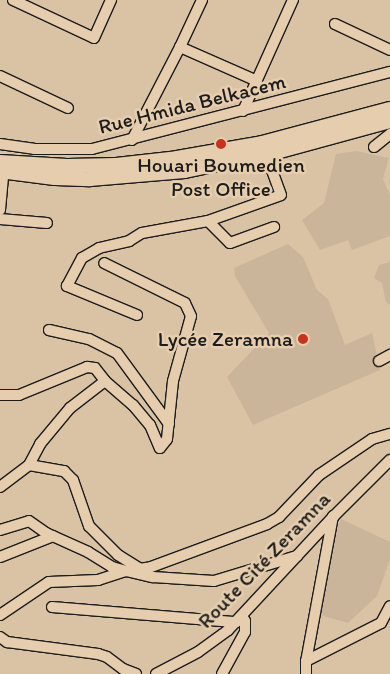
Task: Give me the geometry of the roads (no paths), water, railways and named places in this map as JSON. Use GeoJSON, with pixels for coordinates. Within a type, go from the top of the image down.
{"type":"FeatureCollection","features":[{"type":"Feature","properties":{"kind":"highway"},"geometry":{"type":"LineString","coordinates":[[2,167],[116,165],[177,158],[262,143],[390,109]]}},
{"type":"Feature","properties":{"kind":"highway"},"geometry":{"type":"LineString","coordinates":[[2,167],[55,178],[125,178],[185,172],[266,154],[390,121]]}},
{"type":"Feature","properties":{"kind":"street"},"geometry":{"type":"LineString","coordinates":[[13,0],[94,38],[111,0]]}},
{"type":"Feature","properties":{"kind":"street"},"geometry":{"type":"LineString","coordinates":[[132,140],[202,0]]}},
{"type":"Feature","properties":{"kind":"street"},"geometry":{"type":"LineString","coordinates":[[243,111],[293,0]]}},
{"type":"Feature","properties":{"kind":"street"},"geometry":{"type":"LineString","coordinates":[[335,24],[390,50]]}},
{"type":"Feature","properties":{"kind":"street"},"geometry":{"type":"LineString","coordinates":[[180,47],[257,81]]}},
{"type":"Feature","properties":{"kind":"street","name":"Rue Hmida Belkacem"},"geometry":{"type":"LineString","coordinates":[[0,144],[34,149],[92,149],[390,72]]}},
{"type":"Feature","properties":{"kind":"street"},"geometry":{"type":"LineString","coordinates":[[0,76],[68,108]]}},
{"type":"Feature","properties":{"kind":"street"},"geometry":{"type":"LineString","coordinates":[[374,147],[390,134]]}},
{"type":"Feature","properties":{"kind":"street"},"geometry":{"type":"LineString","coordinates":[[137,315],[67,286],[82,258],[99,248],[129,241],[142,233],[208,221],[281,195],[266,154]]}},
{"type":"Feature","properties":{"kind":"street"},"geometry":{"type":"LineString","coordinates":[[0,210],[2,167]]}},
{"type":"Feature","properties":{"kind":"street"},"geometry":{"type":"LineString","coordinates":[[0,219],[47,223]]}},
{"type":"Feature","properties":{"kind":"street"},"geometry":{"type":"LineString","coordinates":[[208,221],[230,243],[274,226]]}},
{"type":"Feature","properties":{"kind":"street"},"geometry":{"type":"LineString","coordinates":[[0,394],[19,395],[87,368],[95,368],[105,380],[133,405],[150,425],[160,448],[167,439],[173,381],[192,316],[186,303],[104,262]]}},
{"type":"Feature","properties":{"kind":"street"},"geometry":{"type":"LineString","coordinates":[[49,330],[90,339],[117,353],[169,424]]}},
{"type":"Feature","properties":{"kind":"street"},"geometry":{"type":"LineString","coordinates":[[379,361],[390,355]]}},
{"type":"Feature","properties":{"kind":"street"},"geometry":{"type":"LineString","coordinates":[[0,487],[29,465],[40,444],[70,408],[105,380]]}},
{"type":"Feature","properties":{"kind":"street"},"geometry":{"type":"LineString","coordinates":[[0,615],[49,582],[98,580],[126,571],[151,567],[267,524],[279,517],[319,475],[372,439],[390,434]]}},
{"type":"Feature","properties":{"kind":"street","name":"Route Cité Zeramna"},"geometry":{"type":"LineString","coordinates":[[156,674],[198,652],[239,619],[334,516],[390,460]]}},
{"type":"Feature","properties":{"kind":"street"},"geometry":{"type":"LineString","coordinates":[[29,465],[64,471],[72,480],[90,526],[118,555],[140,568]]}},
{"type":"Feature","properties":{"kind":"street"},"geometry":{"type":"LineString","coordinates":[[306,674],[306,661],[334,516]]}},
{"type":"Feature","properties":{"kind":"street"},"geometry":{"type":"LineString","coordinates":[[0,530],[29,521],[112,567],[153,577],[214,581],[298,556]]}},
{"type":"Feature","properties":{"kind":"street"},"geometry":{"type":"LineString","coordinates":[[0,557],[53,536]]}},
{"type":"Feature","properties":{"kind":"street"},"geometry":{"type":"LineString","coordinates":[[306,661],[386,621],[390,606]]}},
{"type":"Feature","properties":{"kind":"street"},"geometry":{"type":"LineString","coordinates":[[52,607],[239,619],[245,621],[245,632],[222,674]]}},
{"type":"Feature","properties":{"kind":"street"},"geometry":{"type":"LineString","coordinates":[[0,637],[7,642],[98,654],[108,657],[122,669],[136,674]]}},
{"type":"Feature","properties":{"kind":"place","name":"Houari Boumedien Post Office"},"geometry":{"type":"Point","coordinates":[221,144]}},
{"type":"Feature","properties":{"kind":"place","name":"Lycée Zeramna"},"geometry":{"type":"Point","coordinates":[303,339]}}]}
